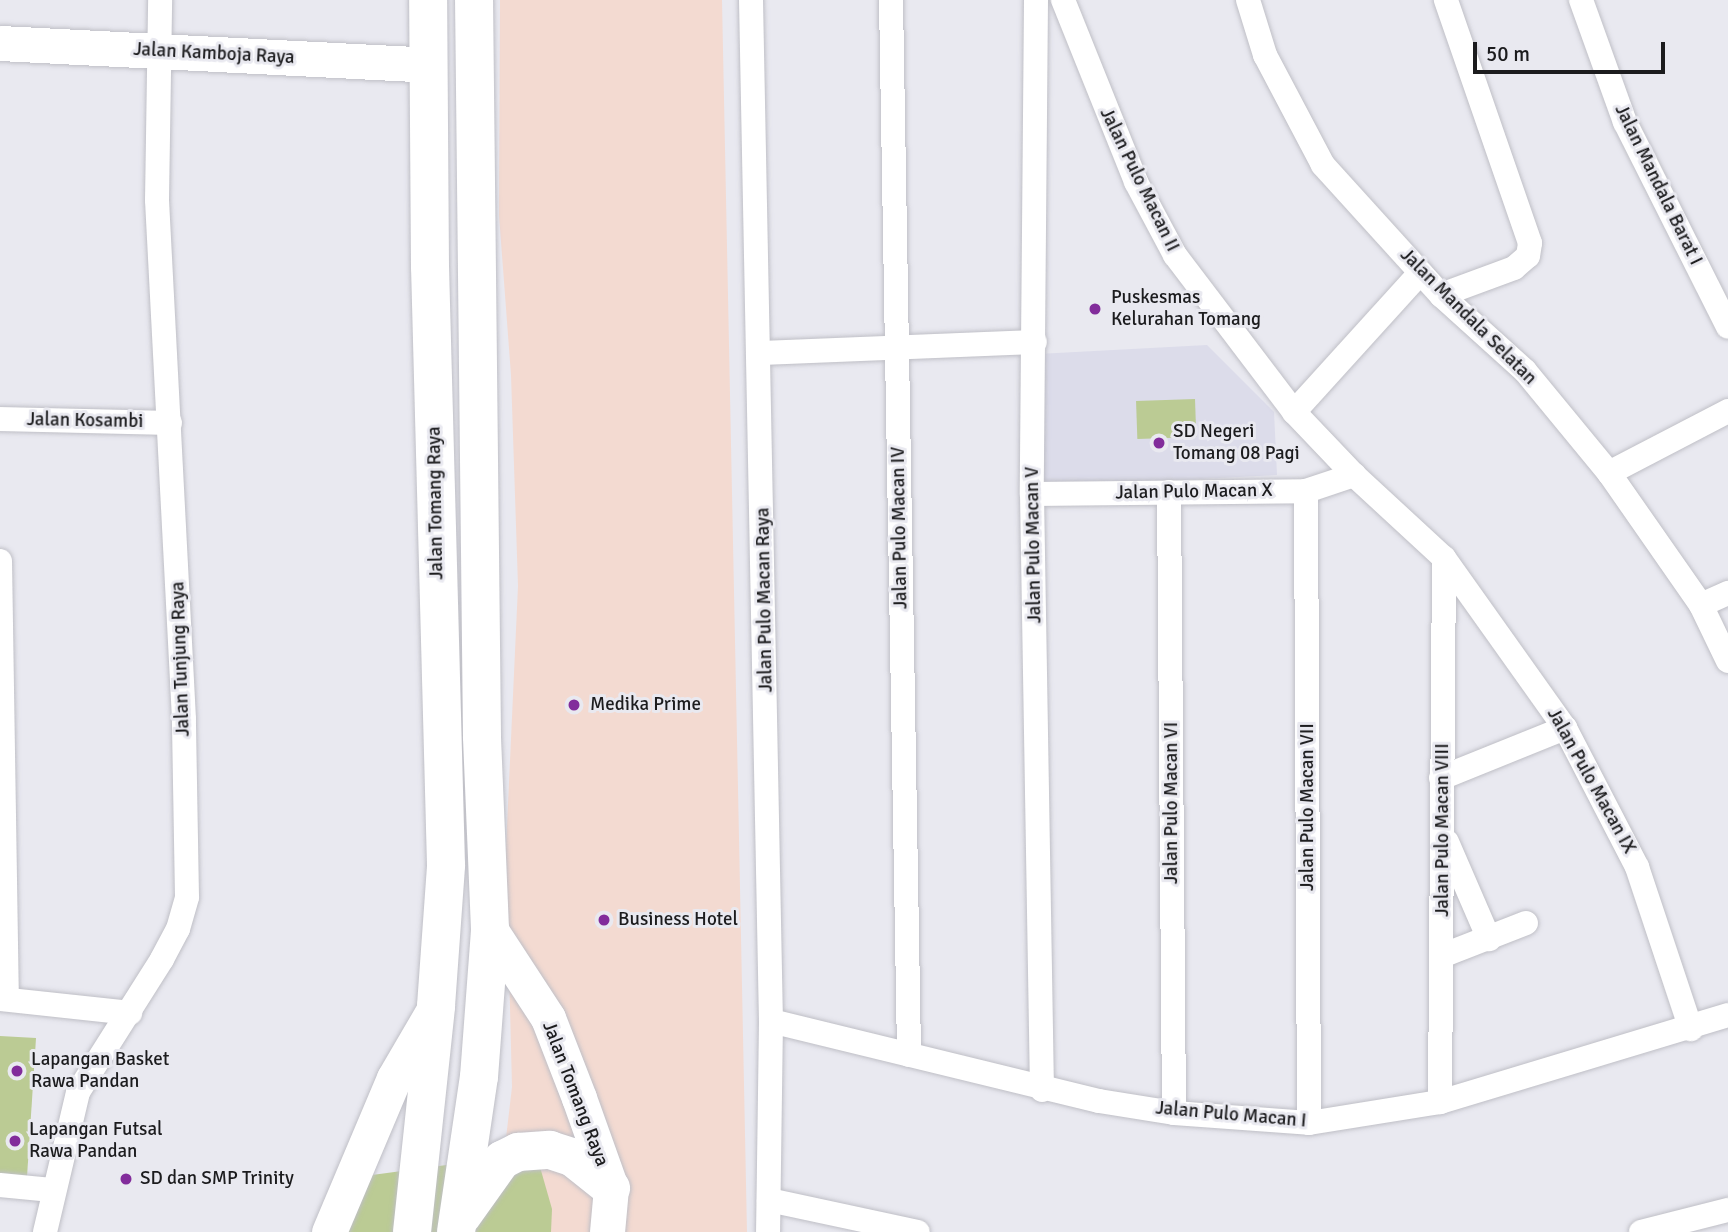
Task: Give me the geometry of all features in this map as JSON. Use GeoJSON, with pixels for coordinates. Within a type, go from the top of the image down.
{"type":"FeatureCollection","features":[{"type":"Feature","properties":{"kind":"main road","name":"Jalan Tomang Raya"},"geometry":{"type":"LineString","coordinates":[[411,1232],[436,1006],[446,866],[428,0]]}},
{"type":"Feature","properties":{"kind":"main road"},"geometry":{"type":"LineString","coordinates":[[456,1228],[479,1077],[490,929],[482,722],[474,0]]}},
{"type":"Feature","properties":{"kind":"main road"},"geometry":{"type":"LineString","coordinates":[[456,1228],[502,1160],[518,1152],[550,1150],[572,1157],[611,1188]]}},
{"type":"Feature","properties":{"kind":"street","name":"Jalan Tunjung Raya"},"geometry":{"type":"LineString","coordinates":[[45,1232],[52,1190],[78,1092],[130,1013],[178,929],[187,897],[170,423],[158,200],[160,0]]}},
{"type":"Feature","properties":{"kind":"street","name":"Jalan Pulo Macan Raya"},"geometry":{"type":"LineString","coordinates":[[751,0],[761,353],[771,1021],[768,1232]]}},
{"type":"Feature","properties":{"kind":"street","name":"Jalan Pulo Macan IV"},"geometry":{"type":"LineString","coordinates":[[891,0],[909,1055]]}},
{"type":"Feature","properties":{"kind":"street","name":"Jalan Pulo Macan V"},"geometry":{"type":"LineString","coordinates":[[1036,0],[1032,494],[1042,1090]]}},
{"type":"Feature","properties":{"kind":"street","name":"Jalan Pulo Macan II"},"geometry":{"type":"LineString","coordinates":[[1063,0],[1119,144],[1175,255],[1294,412],[1354,475],[1444,558]]}},
{"type":"Feature","properties":{"kind":"street","name":"Jalan Mandala Selatan"},"geometry":{"type":"LineString","coordinates":[[1248,0],[1265,55],[1323,165],[1441,295],[1525,371],[1609,473],[1701,605],[1728,661]]}},
{"type":"Feature","properties":{"kind":"street"},"geometry":{"type":"LineString","coordinates":[[1441,295],[1514,268],[1528,256],[1530,243],[1446,0]]}},
{"type":"Feature","properties":{"kind":"street","name":"Jalan Mandala Barat I"},"geometry":{"type":"LineString","coordinates":[[1581,0],[1625,122],[1728,327]]}},
{"type":"Feature","properties":{"kind":"street","name":"Jalan Kamboja Raya"},"geometry":{"type":"LineString","coordinates":[[0,43],[428,65]]}},
{"type":"Feature","properties":{"kind":"street"},"geometry":{"type":"LineString","coordinates":[[1294,412],[1420,273]]}},
{"type":"Feature","properties":{"kind":"street"},"geometry":{"type":"LineString","coordinates":[[761,353],[1035,342]]}},
{"type":"Feature","properties":{"kind":"street"},"geometry":{"type":"LineString","coordinates":[[1609,473],[1728,411]]}},
{"type":"Feature","properties":{"kind":"street","name":"Jalan Kosambi"},"geometry":{"type":"LineString","coordinates":[[0,419],[170,423]]}},
{"type":"Feature","properties":{"kind":"street","name":"Jalan Pulo Macan X"},"geometry":{"type":"LineString","coordinates":[[1032,494],[1306,491],[1354,475]]}},
{"type":"Feature","properties":{"kind":"street","name":"Jalan Pulo Macan VII"},"geometry":{"type":"LineString","coordinates":[[1306,491],[1310,1123]]}},
{"type":"Feature","properties":{"kind":"street","name":"Jalan Pulo Macan VI"},"geometry":{"type":"LineString","coordinates":[[1169,492],[1174,1113]]}},
{"type":"Feature","properties":{"kind":"street","name":"Jalan Pulo Macan IX"},"geometry":{"type":"LineString","coordinates":[[1444,558],[1565,728],[1637,867],[1691,1029]]}},
{"type":"Feature","properties":{"kind":"street","name":"Jalan Pulo Macan VIII"},"geometry":{"type":"LineString","coordinates":[[1440,1102],[1444,955],[1441,778],[1444,558]]}},
{"type":"Feature","properties":{"kind":"street"},"geometry":{"type":"LineString","coordinates":[[0,561],[4,999],[130,1013]]}},
{"type":"Feature","properties":{"kind":"street"},"geometry":{"type":"LineString","coordinates":[[1701,605],[1728,593]]}},
{"type":"Feature","properties":{"kind":"street"},"geometry":{"type":"LineString","coordinates":[[1441,778],[1565,728]]}},
{"type":"Feature","properties":{"kind":"street"},"geometry":{"type":"LineString","coordinates":[[1442,831],[1489,939]]}},
{"type":"Feature","properties":{"kind":"street"},"geometry":{"type":"LineString","coordinates":[[1444,955],[1526,923]]}},
{"type":"Feature","properties":{"kind":"street","name":"Jalan Tomang Raya"},"geometry":{"type":"LineString","coordinates":[[490,929],[548,1018],[611,1188],[607,1232]]}},
{"type":"Feature","properties":{"kind":"street","name":"Jalan Tomang Raya"},"geometry":{"type":"LineString","coordinates":[[329,1232],[394,1077],[436,1006]]}},
{"type":"Feature","properties":{"kind":"street","name":"Jalan Pulo Macan I"},"geometry":{"type":"LineString","coordinates":[[771,1021],[1042,1090],[1174,1113],[1310,1123],[1440,1102],[1691,1029],[1728,1015]]}},
{"type":"Feature","properties":{"kind":"street"},"geometry":{"type":"LineString","coordinates":[[0,1185],[52,1190]]}},
{"type":"Feature","properties":{"kind":"street"},"geometry":{"type":"LineString","coordinates":[[769,1200],[918,1232]]}},
{"type":"Feature","properties":{"kind":"street"},"geometry":{"type":"LineString","coordinates":[[1641,1232],[1728,1210]]}},
{"type":"Feature","properties":{"kind":"shaded area"},"geometry":{"type":"Polygon","coordinates":[[[500,0],[722,0],[747,1232],[495,1232],[512,1087],[506,848],[518,586],[511,375],[499,215],[500,0]]]}},
{"type":"Feature","properties":{"kind":"shaded area","name":"SD Negeri Tomang 08 Pagi"},"geometry":{"type":"Polygon","coordinates":[[[1207,345],[1274,412],[1277,475],[1044,487],[1038,354],[1207,345]]]}},
{"type":"Feature","properties":{"kind":"green space"},"geometry":{"type":"Polygon","coordinates":[[[1195,399],[1196,437],[1137,439],[1136,401],[1195,399]]]}},
{"type":"Feature","properties":{"kind":"green space"},"geometry":{"type":"Polygon","coordinates":[[[0,1036],[36,1038],[27,1177],[0,1175],[0,1036]]]}},
{"type":"Feature","properties":{"kind":"green space"},"geometry":{"type":"Polygon","coordinates":[[[536,1153],[552,1209],[551,1232],[347,1232],[372,1175],[536,1153]]]}},
{"type":"Feature","properties":{"kind":"place","name":"Puskesmas Kelurahan Tomang"},"geometry":{"type":"Point","coordinates":[1095,309]}},
{"type":"Feature","properties":{"kind":"place","name":"SD Negeri Tomang 08 Pagi"},"geometry":{"type":"Point","coordinates":[1159,443]}},
{"type":"Feature","properties":{"kind":"place","name":"Medika Prime"},"geometry":{"type":"Point","coordinates":[574,705]}},
{"type":"Feature","properties":{"kind":"place","name":"Business Hotel"},"geometry":{"type":"Point","coordinates":[604,920]}},
{"type":"Feature","properties":{"kind":"place","name":"Lapangan Basket Rawa Pandan"},"geometry":{"type":"Point","coordinates":[17,1071]}},
{"type":"Feature","properties":{"kind":"place","name":"Lapangan Futsal Rawa Pandan"},"geometry":{"type":"Point","coordinates":[15,1141]}},
{"type":"Feature","properties":{"kind":"place","name":"SD dan SMP Trinity"},"geometry":{"type":"Point","coordinates":[126,1179]}}]}
